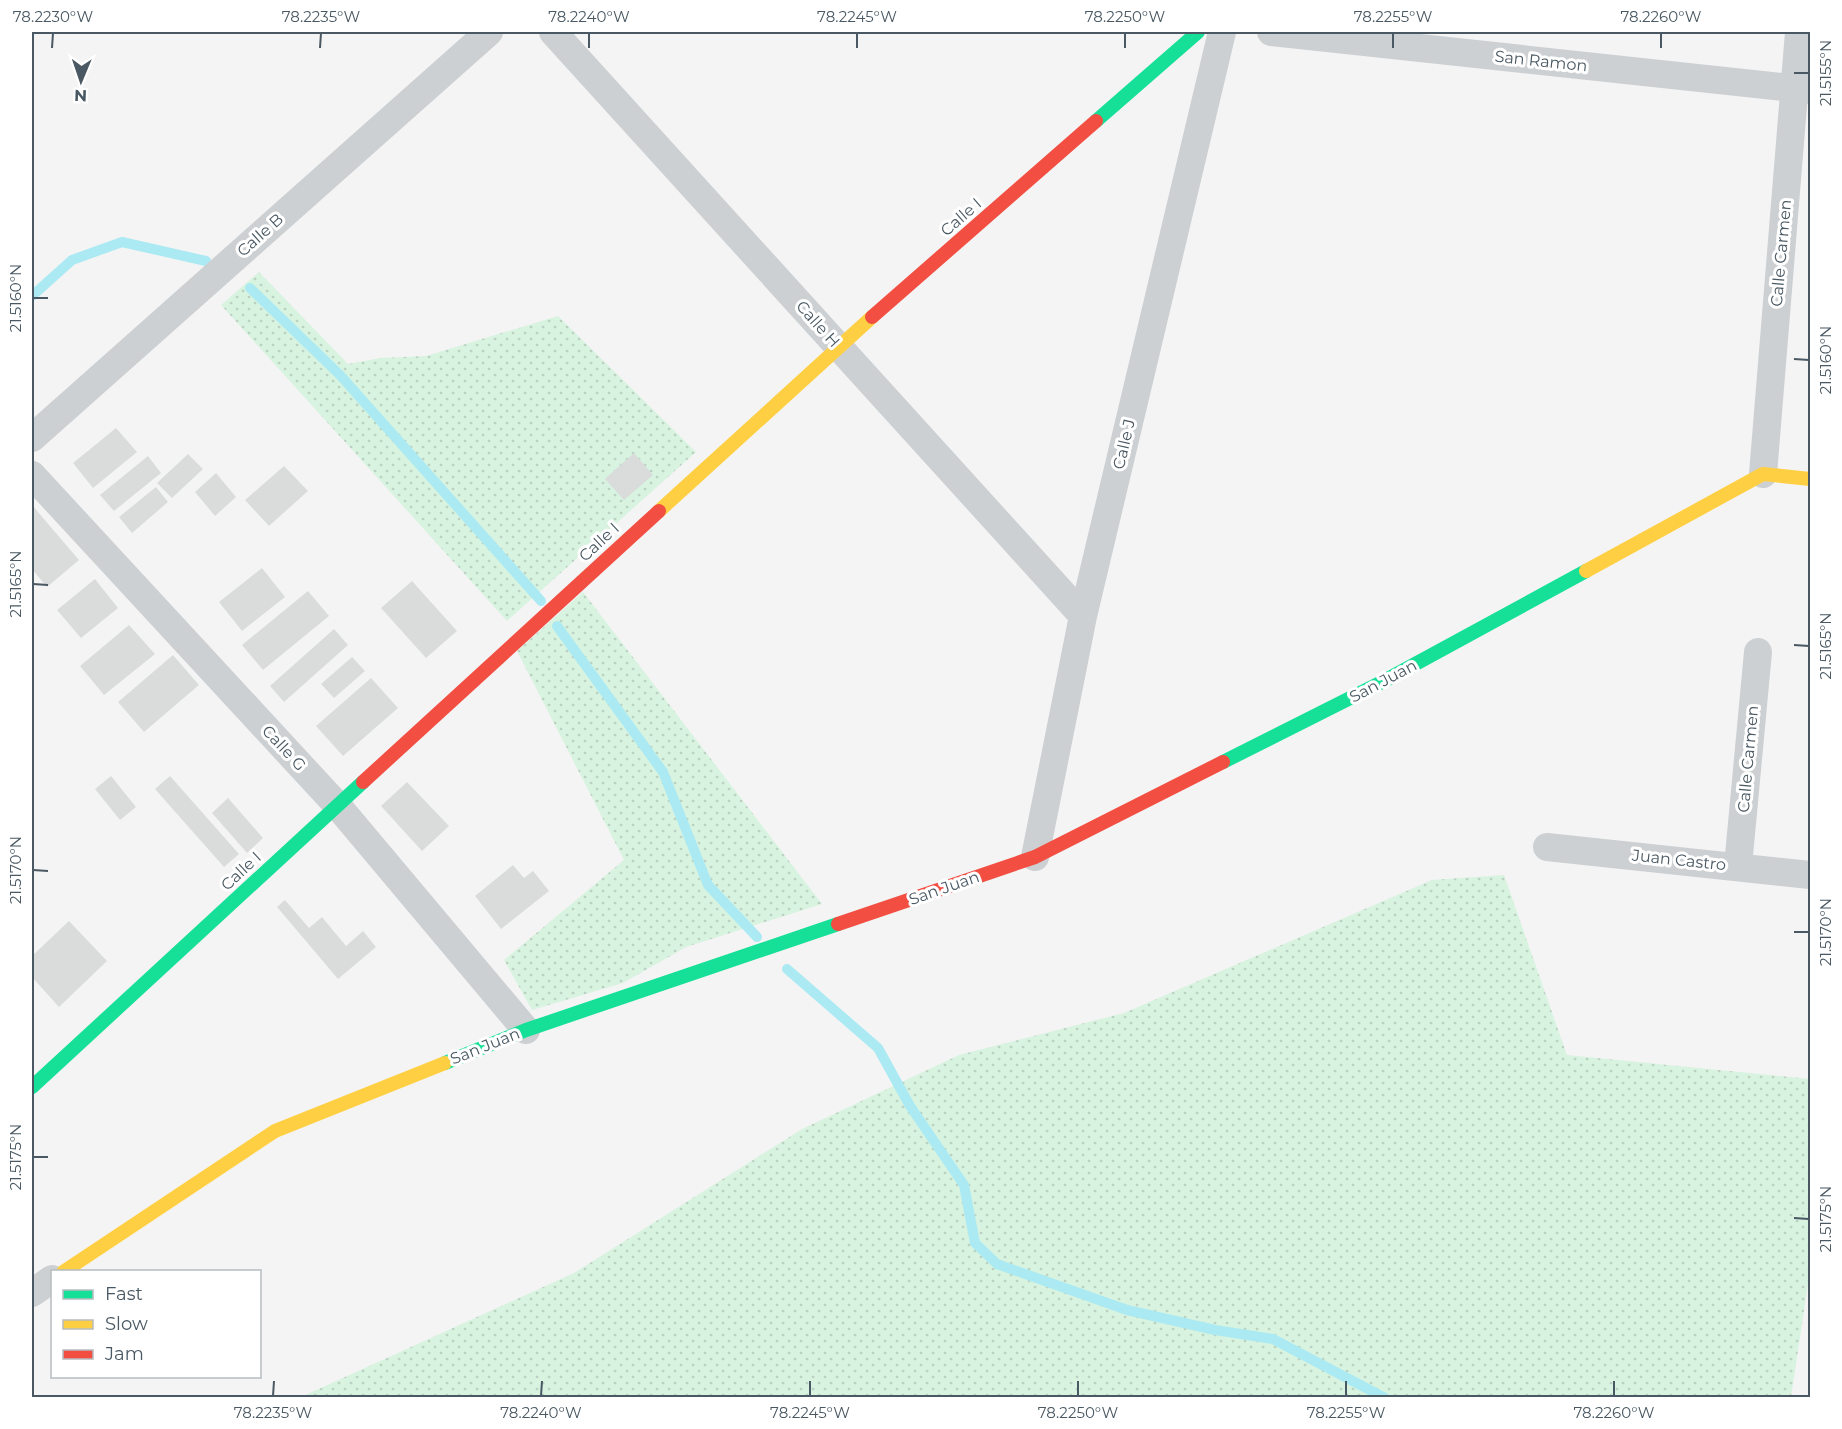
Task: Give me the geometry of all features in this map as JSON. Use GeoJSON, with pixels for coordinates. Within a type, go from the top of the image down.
{"type":"FeatureCollection","features":[{"type":"Feature","properties":{"kind":"street","name":"Calle B"},"geometry":{"type":"LineString","coordinates":[[32,438],[489,32]]}},
{"type":"Feature","properties":{"kind":"street","name":"Calle H"},"geometry":{"type":"LineString","coordinates":[[553,32],[1083,615]]}},
{"type":"Feature","properties":{"kind":"street","name":"Calle I"},"geometry":{"type":"LineString","coordinates":[[32,1087],[838,346],[1198,32]]}},
{"type":"Feature","properties":{"kind":"street","name":"Calle J"},"geometry":{"type":"LineString","coordinates":[[1035,857],[1083,615],[1222,32]]}},
{"type":"Feature","properties":{"kind":"street","name":"San Ramon"},"geometry":{"type":"LineString","coordinates":[[1271,32],[1802,90]]}},
{"type":"Feature","properties":{"kind":"street","name":"Calle Carmen"},"geometry":{"type":"LineString","coordinates":[[1763,474],[1802,90],[1799,32]]}},
{"type":"Feature","properties":{"kind":"street"},"geometry":{"type":"LineString","coordinates":[[1763,474],[1810,479]]}},
{"type":"Feature","properties":{"kind":"street","name":"San Juan"},"geometry":{"type":"LineString","coordinates":[[66,1270],[275,1131],[526,1030],[1035,857],[1384,681],[1763,474]]}},
{"type":"Feature","properties":{"kind":"street","name":"Calle G"},"geometry":{"type":"LineString","coordinates":[[32,475],[338,805],[526,1030]]}},
{"type":"Feature","properties":{"kind":"street","name":"Calle Carmen"},"geometry":{"type":"LineString","coordinates":[[1738,866],[1758,652]]}},
{"type":"Feature","properties":{"kind":"street","name":"Juan Castro"},"geometry":{"type":"LineString","coordinates":[[1546,847],[1810,875]]}},
{"type":"Feature","properties":{"kind":"street"},"geometry":{"type":"LineString","coordinates":[[32,1293],[51,1280]]}},
{"type":"Feature","properties":{"kind":"green space"},"geometry":{"type":"Polygon","coordinates":[[[259,272],[348,364],[380,358],[426,356],[558,316],[696,452],[507,621],[221,305],[259,272]]]}},
{"type":"Feature","properties":{"kind":"green space"},"geometry":{"type":"Polygon","coordinates":[[[583,592],[822,904],[686,947],[623,983],[532,1010],[504,960],[624,860],[517,651],[583,592]]]}},
{"type":"Feature","properties":{"kind":"green space"},"geometry":{"type":"Polygon","coordinates":[[[1504,875],[1567,1055],[1810,1079],[1810,1271],[1791,1397],[301,1397],[574,1273],[802,1129],[959,1055],[1124,1013],[1432,880],[1504,875]]]}},
{"type":"Feature","properties":{"kind":"building"},"geometry":{"type":"Polygon","coordinates":[[[116,428],[137,452],[93,488],[73,463],[116,428]]]}},
{"type":"Feature","properties":{"kind":"building"},"geometry":{"type":"Polygon","coordinates":[[[634,453],[653,475],[624,500],[605,479],[634,453]]]}},
{"type":"Feature","properties":{"kind":"building"},"geometry":{"type":"Polygon","coordinates":[[[188,454],[203,469],[172,498],[157,483],[188,454]]]}},
{"type":"Feature","properties":{"kind":"building"},"geometry":{"type":"Polygon","coordinates":[[[148,456],[161,473],[114,511],[100,495],[148,456]]]}},
{"type":"Feature","properties":{"kind":"building"},"geometry":{"type":"Polygon","coordinates":[[[284,466],[308,491],[269,526],[245,500],[284,466]]]}},
{"type":"Feature","properties":{"kind":"building"},"geometry":{"type":"Polygon","coordinates":[[[216,473],[236,497],[215,516],[195,492],[216,473]]]}},
{"type":"Feature","properties":{"kind":"building"},"geometry":{"type":"Polygon","coordinates":[[[156,487],[168,502],[132,533],[119,517],[156,487]]]}},
{"type":"Feature","properties":{"kind":"building"},"geometry":{"type":"Polygon","coordinates":[[[32,505],[79,560],[47,587],[32,569],[32,505]]]}},
{"type":"Feature","properties":{"kind":"building"},"geometry":{"type":"Polygon","coordinates":[[[262,568],[285,597],[242,631],[219,602],[262,568]]]}},
{"type":"Feature","properties":{"kind":"building"},"geometry":{"type":"Polygon","coordinates":[[[95,579],[118,608],[81,638],[57,610],[95,579]]]}},
{"type":"Feature","properties":{"kind":"building"},"geometry":{"type":"Polygon","coordinates":[[[412,581],[457,631],[426,658],[381,608],[412,581]]]}},
{"type":"Feature","properties":{"kind":"building"},"geometry":{"type":"Polygon","coordinates":[[[308,591],[329,616],[263,670],[242,645],[308,591]]]}},
{"type":"Feature","properties":{"kind":"building"},"geometry":{"type":"Polygon","coordinates":[[[129,625],[155,654],[104,695],[80,666],[129,625]]]}},
{"type":"Feature","properties":{"kind":"building"},"geometry":{"type":"Polygon","coordinates":[[[334,629],[348,645],[284,702],[270,686],[334,629]]]}},
{"type":"Feature","properties":{"kind":"building"},"geometry":{"type":"Polygon","coordinates":[[[173,655],[199,685],[144,732],[118,702],[173,655]]]}},
{"type":"Feature","properties":{"kind":"building"},"geometry":{"type":"Polygon","coordinates":[[[352,657],[365,671],[334,698],[321,684],[352,657]]]}},
{"type":"Feature","properties":{"kind":"building"},"geometry":{"type":"Polygon","coordinates":[[[371,678],[398,708],[343,756],[316,726],[371,678]]]}},
{"type":"Feature","properties":{"kind":"building"},"geometry":{"type":"Polygon","coordinates":[[[111,776],[136,807],[120,820],[95,789],[111,776]]]}},
{"type":"Feature","properties":{"kind":"building"},"geometry":{"type":"Polygon","coordinates":[[[170,776],[239,854],[224,867],[155,789],[170,776]]]}},
{"type":"Feature","properties":{"kind":"building"},"geometry":{"type":"Polygon","coordinates":[[[407,782],[449,826],[422,851],[381,806],[407,782]]]}},
{"type":"Feature","properties":{"kind":"building"},"geometry":{"type":"Polygon","coordinates":[[[228,798],[263,838],[247,853],[212,813],[228,798]]]}},
{"type":"Feature","properties":{"kind":"building"},"geometry":{"type":"Polygon","coordinates":[[[513,865],[524,878],[533,871],[549,891],[501,929],[475,896],[513,865]]]}},
{"type":"Feature","properties":{"kind":"building"},"geometry":{"type":"Polygon","coordinates":[[[285,900],[309,928],[322,917],[346,946],[363,931],[376,947],[338,979],[277,907],[285,900]]]}},
{"type":"Feature","properties":{"kind":"building"},"geometry":{"type":"Polygon","coordinates":[[[69,921],[107,961],[59,1007],[32,977],[32,956],[69,921]]]}},
{"type":"Feature","properties":{"kind":"waterway"},"geometry":{"type":"LineString","coordinates":[[32,296],[72,260],[122,242],[206,261]]}},
{"type":"Feature","properties":{"kind":"waterway"},"geometry":{"type":"LineString","coordinates":[[250,288],[340,375],[541,601]]}},
{"type":"Feature","properties":{"kind":"waterway"},"geometry":{"type":"LineString","coordinates":[[557,626],[663,772],[708,885],[757,937]]}},
{"type":"Feature","properties":{"kind":"waterway"},"geometry":{"type":"LineString","coordinates":[[787,969],[878,1048],[910,1106],[964,1185],[975,1243],[997,1264],[1127,1310],[1215,1330],[1273,1339],[1385,1398]]}},
{"type":"Feature","properties":{"kind":"traffic: fast"},"geometry":{"type":"LineString","coordinates":[[1096,121],[1198,32]]}},
{"type":"Feature","properties":{"kind":"traffic: fast"},"geometry":{"type":"LineString","coordinates":[[1223,762],[1384,681],[1586,571]]}},
{"type":"Feature","properties":{"kind":"traffic: fast"},"geometry":{"type":"LineString","coordinates":[[32,1087],[363,782]]}},
{"type":"Feature","properties":{"kind":"traffic: fast"},"geometry":{"type":"LineString","coordinates":[[445,1063],[526,1030],[838,924]]}},
{"type":"Feature","properties":{"kind":"traffic: slow"},"geometry":{"type":"LineString","coordinates":[[659,511],[872,317]]}},
{"type":"Feature","properties":{"kind":"traffic: slow"},"geometry":{"type":"LineString","coordinates":[[1586,571],[1763,474],[1810,479]]}},
{"type":"Feature","properties":{"kind":"traffic: slow"},"geometry":{"type":"LineString","coordinates":[[66,1270],[275,1131],[445,1063]]}},
{"type":"Feature","properties":{"kind":"traffic: jam"},"geometry":{"type":"LineString","coordinates":[[872,317],[1096,121]]}},
{"type":"Feature","properties":{"kind":"traffic: jam"},"geometry":{"type":"LineString","coordinates":[[363,782],[659,511]]}},
{"type":"Feature","properties":{"kind":"traffic: jam"},"geometry":{"type":"LineString","coordinates":[[838,924],[1035,857],[1223,762]]}}]}
